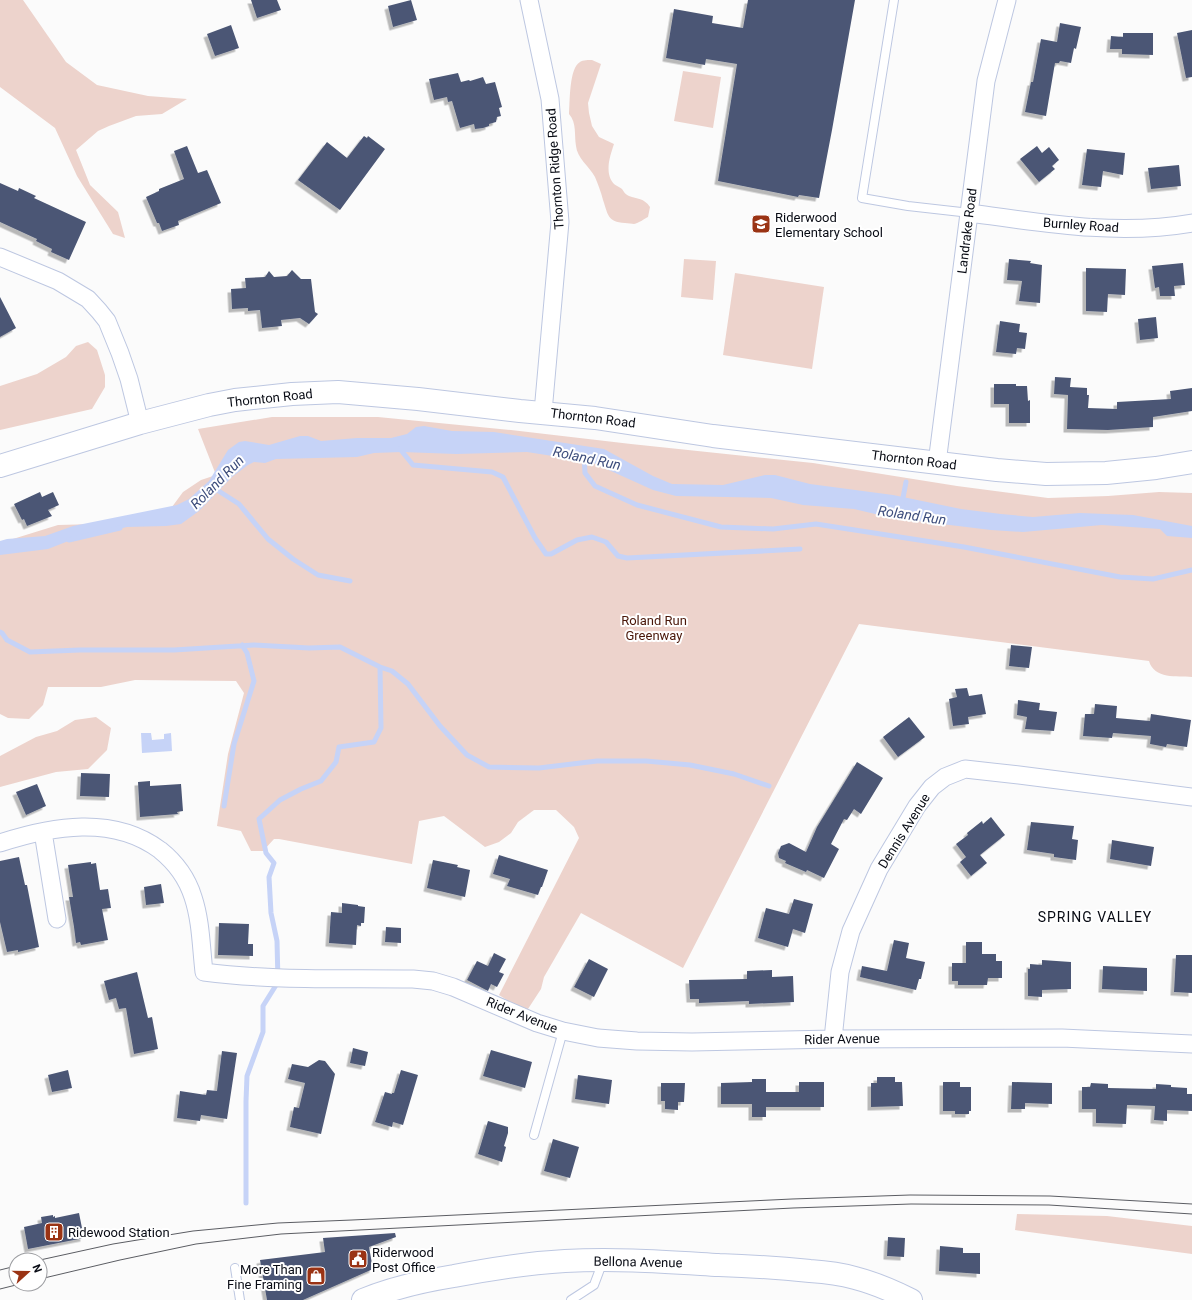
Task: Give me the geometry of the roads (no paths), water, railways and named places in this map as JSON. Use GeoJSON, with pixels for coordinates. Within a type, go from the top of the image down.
{"type":"FeatureCollection","features":[{"type":"Feature","properties":{"kind":"street","name":"Thornton Ridge Road"},"geometry":{"type":"LineString","coordinates":[[529,0],[550,99],[560,222],[544,412]]}},
{"type":"Feature","properties":{"kind":"street","name":"Landrake Road"},"geometry":{"type":"LineString","coordinates":[[937,463],[986,81],[1006,0]]}},
{"type":"Feature","properties":{"kind":"street","name":"Burnley Road"},"geometry":{"type":"LineString","coordinates":[[970,213],[1036,222],[1107,229],[1149,228],[1192,223]]}},
{"type":"Feature","properties":{"kind":"street"},"geometry":{"type":"LineString","coordinates":[[0,257],[58,281],[88,299],[99,311],[107,321],[118,347],[129,379],[140,423]]}},
{"type":"Feature","properties":{"kind":"street","name":"Thornton Road"},"geometry":{"type":"LineString","coordinates":[[0,466],[140,423],[209,405],[235,400],[292,394],[338,392],[595,418],[720,437],[997,470],[1053,474],[1106,473],[1156,468],[1192,462]]}},
{"type":"Feature","properties":{"kind":"street","name":"Dennis Avenue"},"geometry":{"type":"LineString","coordinates":[[833,1039],[840,972],[851,931],[879,869],[917,806],[932,786],[945,777],[965,769],[1192,797]]}},
{"type":"Feature","properties":{"kind":"street","name":"Rider Avenue"},"geometry":{"type":"LineString","coordinates":[[0,843],[43,832],[71,827],[107,828],[128,833],[153,845],[167,855],[177,867],[193,896],[200,926],[204,972],[265,978],[414,979],[433,981],[453,986],[537,1023],[563,1031],[598,1038],[637,1041],[692,1042],[833,1039],[1062,1038],[1192,1044]]}},
{"type":"Feature","properties":{"kind":"street"},"geometry":{"type":"LineString","coordinates":[[43,832],[57,919]]}},
{"type":"Feature","properties":{"kind":"street","name":"Bellona Avenue"},"geometry":{"type":"LineString","coordinates":[[363,1300],[390,1291],[433,1280],[479,1271],[565,1261],[603,1260],[694,1263],[824,1272],[854,1277],[892,1290],[911,1300]]}},
{"type":"Feature","properties":{"kind":"lane"},"geometry":{"type":"LineString","coordinates":[[894,0],[862,198],[908,206],[970,213]]}},
{"type":"Feature","properties":{"kind":"lane"},"geometry":{"type":"LineString","coordinates":[[534,1135],[563,1031]]}},
{"type":"Feature","properties":{"kind":"lane"},"geometry":{"type":"LineString","coordinates":[[571,1300],[594,1285],[603,1260]]}},
{"type":"Feature","properties":{"kind":"lane"},"geometry":{"type":"LineString","coordinates":[[234,1268],[240,1300]]}},
{"type":"Feature","properties":{"kind":"water","name":"Roland Run"},"geometry":{"type":"Polygon","coordinates":[[[424,426],[452,431],[494,432],[604,449],[653,476],[672,484],[723,485],[765,475],[775,475],[810,484],[893,495],[961,509],[1001,514],[1033,517],[1080,513],[1133,515],[1192,526],[1192,538],[1167,536],[1160,529],[1102,525],[1023,532],[991,530],[892,518],[854,509],[803,505],[771,498],[676,496],[653,490],[591,462],[527,452],[456,454],[402,452],[374,453],[357,457],[276,459],[265,463],[254,462],[232,477],[199,511],[181,524],[127,527],[71,540],[48,549],[0,555],[0,541],[7,539],[45,536],[73,526],[177,505],[189,499],[209,481],[228,450],[239,442],[245,441],[269,445],[300,436],[308,436],[321,441],[357,438],[391,438],[407,434],[416,427],[424,426]]]}},
{"type":"Feature","properties":{"kind":"water"},"geometry":{"type":"Polygon","coordinates":[[[141,733],[151,733],[152,740],[164,739],[164,734],[171,733],[172,751],[142,753],[141,733]]]}},
{"type":"Feature","properties":{"kind":"waterway"},"geometry":{"type":"LineString","coordinates":[[400,449],[413,465],[492,472],[503,477],[535,538],[546,554],[551,554],[577,540],[592,537],[606,542],[618,556],[627,558],[800,549]]}},
{"type":"Feature","properties":{"kind":"waterway"},"geometry":{"type":"LineString","coordinates":[[584,456],[585,473],[595,486],[637,505],[721,527],[773,529],[816,524],[964,547],[1120,577],[1153,579],[1192,570]]}},
{"type":"Feature","properties":{"kind":"waterway"},"geometry":{"type":"LineString","coordinates":[[902,503],[906,482]]}},
{"type":"Feature","properties":{"kind":"waterway"},"geometry":{"type":"LineString","coordinates":[[214,488],[239,504],[268,539],[293,559],[318,575],[350,581]]}},
{"type":"Feature","properties":{"kind":"waterway","name":"Roland Run"},"geometry":{"type":"LineString","coordinates":[[69,540],[120,528]]}},
{"type":"Feature","properties":{"kind":"waterway"},"geometry":{"type":"LineString","coordinates":[[0,632],[7,640],[30,652],[80,650],[174,650],[254,645],[309,648],[340,647],[380,667],[392,671],[408,684],[440,726],[467,755],[489,767],[539,768],[597,761],[646,761],[690,765],[734,774],[769,786]]}},
{"type":"Feature","properties":{"kind":"waterway"},"geometry":{"type":"LineString","coordinates":[[224,806],[234,744],[254,681],[247,653],[242,645]]}},
{"type":"Feature","properties":{"kind":"waterway"},"geometry":{"type":"LineString","coordinates":[[246,1203],[247,1076],[263,1032],[263,1006],[278,982],[277,941],[271,913],[269,877],[274,863],[266,853],[259,819],[280,800],[321,781],[336,762],[339,747],[374,742],[381,728],[380,667]]}},
{"type":"Feature","properties":{"kind":"tram line"},"geometry":{"type":"LineString","coordinates":[[48,1258],[113,1244],[193,1231],[278,1223],[792,1199],[910,1195],[1050,1196],[1192,1204]]}},
{"type":"Feature","properties":{"kind":"tram line"},"geometry":{"type":"LineString","coordinates":[[48,1277],[196,1244],[281,1234],[793,1208],[911,1204],[1049,1205],[1192,1214]]}},
{"type":"Feature","properties":{"kind":"tram line"},"geometry":{"type":"LineString","coordinates":[[0,1270],[8,1268]]}},
{"type":"Feature","properties":{"kind":"tram line"},"geometry":{"type":"LineString","coordinates":[[0,1289],[8,1287]]}},
{"type":"Feature","properties":{"kind":"place","name":"Riderwood Elementary School"},"geometry":{"type":"Point","coordinates":[761,224]}},
{"type":"Feature","properties":{"kind":"place","name":"Ridewood Station"},"geometry":{"type":"Point","coordinates":[54,1232]}},
{"type":"Feature","properties":{"kind":"place","name":"Riderwood Post Office"},"geometry":{"type":"Point","coordinates":[358,1259]}},
{"type":"Feature","properties":{"kind":"place","name":"More Than Fine Framing"},"geometry":{"type":"Point","coordinates":[316,1276]}},
{"type":"Feature","properties":{"kind":"district","name":"SPRING VALLEY"},"geometry":{"type":"Point","coordinates":[1095,917]}},
{"type":"Feature","properties":{"kind":"park label","name":"Roland Run Greenway"},"geometry":{"type":"Point","coordinates":[654,628]}}]}
